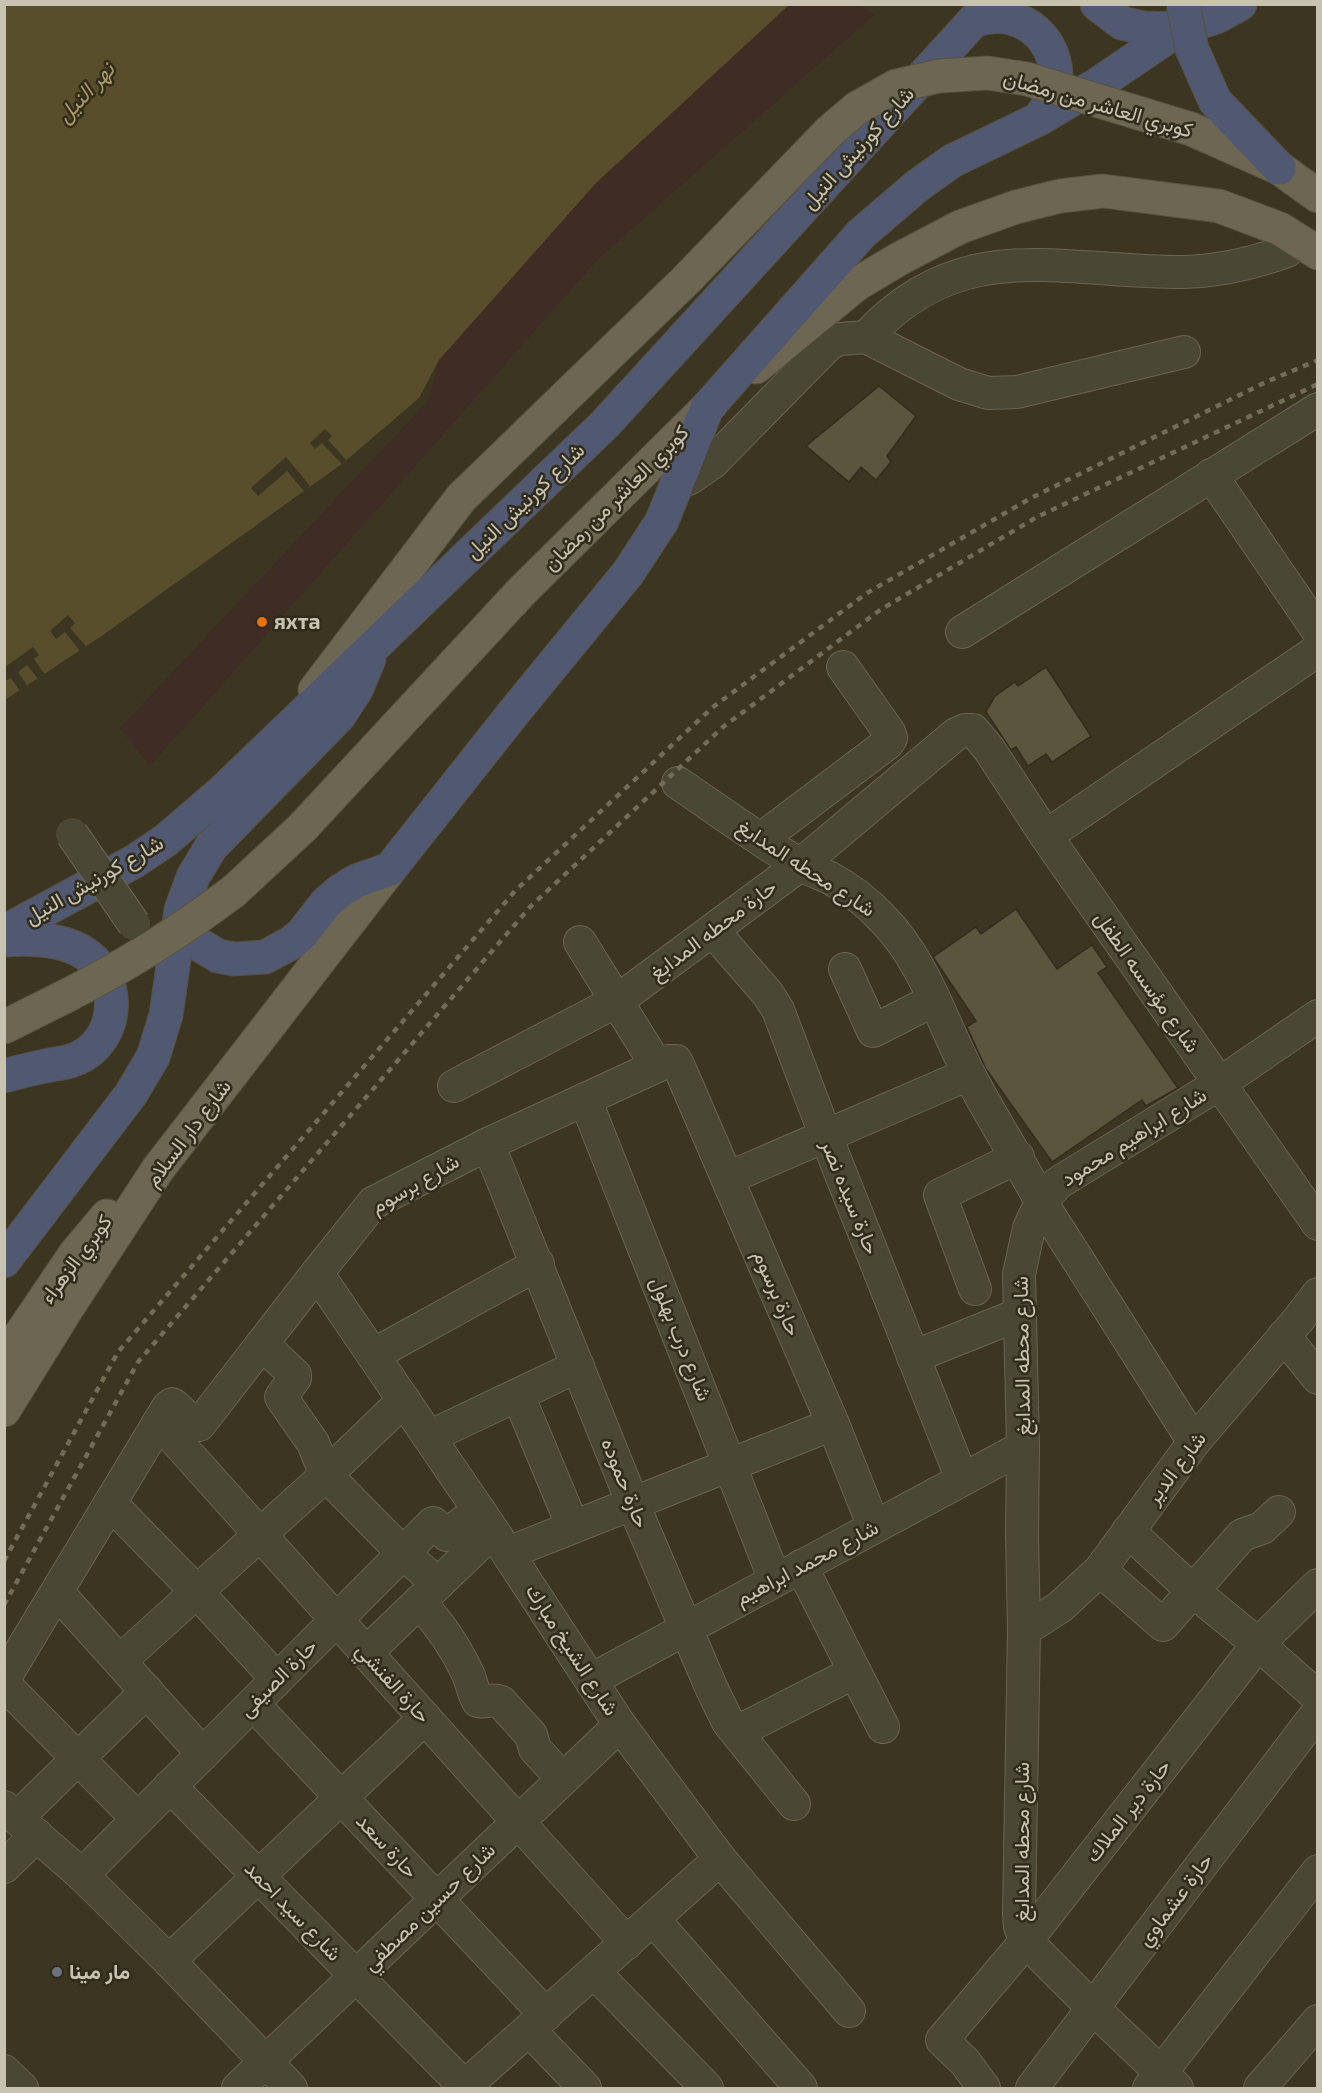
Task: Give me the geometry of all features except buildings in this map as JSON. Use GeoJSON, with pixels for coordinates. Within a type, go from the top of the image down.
{"type":"FeatureCollection","features":[{"type":"Feature","properties":{"kind":"highway"},"geometry":{"type":"LineString","coordinates":[[1097,4],[1122,23],[1143,28],[1181,17],[1216,16],[1240,4]]}},
{"type":"Feature","properties":{"kind":"highway"},"geometry":{"type":"LineString","coordinates":[[178,927],[189,939],[218,956],[242,959],[265,957],[291,943],[302,934],[326,903],[340,891],[364,878],[390,869],[510,716],[628,573],[662,520],[707,408],[861,234],[917,186],[952,161],[1038,119],[1098,84],[1181,17],[1205,4]]}},
{"type":"Feature","properties":{"kind":"highway"},"geometry":{"type":"LineString","coordinates":[[982,12],[1015,19],[1028,25],[1047,44],[1056,69],[1056,83],[1047,108],[1038,119]]}},
{"type":"Feature","properties":{"kind":"highway","name":"شارع كورنيش النيل"},"geometry":{"type":"LineString","coordinates":[[4,932],[135,861],[166,840],[223,791],[605,424],[982,12]]}},
{"type":"Feature","properties":{"kind":"highway"},"geometry":{"type":"LineString","coordinates":[[1181,17],[1192,49],[1215,101],[1279,168]]}},
{"type":"Feature","properties":{"kind":"highway"},"geometry":{"type":"LineString","coordinates":[[4,1261],[131,1094],[153,1057],[166,1015],[178,927],[192,877],[206,854],[339,716],[363,677],[373,646]]}},
{"type":"Feature","properties":{"kind":"highway","name":"شارع كورنيش النيل"},"geometry":{"type":"LineString","coordinates":[[4,940],[55,943],[80,950],[91,957],[106,978],[112,1004],[107,1029],[93,1048],[83,1056],[72,1062],[4,1076]]}},
{"type":"Feature","properties":{"kind":"main road","name":"كوبري العاشر من رمضان"},"geometry":{"type":"LineString","coordinates":[[282,733],[461,498],[687,279],[830,131],[857,108],[896,86],[939,76],[988,73],[1027,79],[1191,129],[1279,168],[1317,196]]}},
{"type":"Feature","properties":{"kind":"main road","name":"كوبري العاشر من رمضان"},"geometry":{"type":"LineString","coordinates":[[4,1026],[114,971],[159,945],[234,891],[302,828],[522,591],[707,408],[857,284],[960,227],[1016,207],[1060,196],[1103,191],[1219,206],[1280,229],[1302,252]]}},
{"type":"Feature","properties":{"kind":"main road","name":"شارع دار السلام"},"geometry":{"type":"LineString","coordinates":[[4,1410],[158,1169],[390,869]]}},
{"type":"Feature","properties":{"kind":"main road","name":"كوبري الزهراء"},"geometry":{"type":"LineString","coordinates":[[4,1359],[75,1254],[100,1223],[158,1169]]}},
{"type":"Feature","properties":{"kind":"street"},"geometry":{"type":"LineString","coordinates":[[866,336],[882,320],[919,292],[939,282],[979,269],[1020,265],[1184,272],[1238,266],[1302,252]]}},
{"type":"Feature","properties":{"kind":"street"},"geometry":{"type":"LineString","coordinates":[[678,483],[712,463],[830,344],[840,339],[866,336],[973,390],[1002,394],[1184,352]]}},
{"type":"Feature","properties":{"kind":"street"},"geometry":{"type":"LineString","coordinates":[[962,632],[1317,409]]}},
{"type":"Feature","properties":{"kind":"street"},"geometry":{"type":"LineString","coordinates":[[1211,475],[1317,631]]}},
{"type":"Feature","properties":{"kind":"street"},"geometry":{"type":"LineString","coordinates":[[1046,836],[1317,650]]}},
{"type":"Feature","properties":{"kind":"street"},"geometry":{"type":"LineString","coordinates":[[761,839],[888,743],[891,738],[843,667]]}},
{"type":"Feature","properties":{"kind":"street","name":"حارة محطه المدابغ"},"geometry":{"type":"LineString","coordinates":[[454,1086],[617,1000],[800,865],[956,734],[965,730],[973,730],[980,736]]}},
{"type":"Feature","properties":{"kind":"street","name":"شارع مؤسسه الطفل"},"geometry":{"type":"LineString","coordinates":[[980,736],[1046,836],[1317,1224]]}},
{"type":"Feature","properties":{"kind":"street","name":"شارع محطه المدابغ"},"geometry":{"type":"LineString","coordinates":[[678,783],[800,865],[839,884],[882,918],[903,943],[921,970],[969,1074],[1018,1157],[1041,1202],[1029,1228],[1019,1274],[1024,1630],[1019,1913],[1020,1928],[1026,1941]]}},
{"type":"Feature","properties":{"kind":"street"},"geometry":{"type":"LineString","coordinates":[[72,834],[134,924]]}},
{"type":"Feature","properties":{"kind":"street","name":"حارة سيده نصر"},"geometry":{"type":"LineString","coordinates":[[713,931],[775,1002],[962,1479]]}},
{"type":"Feature","properties":{"kind":"street","name":"حارة برسوم"},"geometry":{"type":"LineString","coordinates":[[580,942],[617,1000],[666,1063],[728,1178],[833,1424],[874,1527]]}},
{"type":"Feature","properties":{"kind":"street"},"geometry":{"type":"LineString","coordinates":[[845,969],[873,1031],[934,1000]]}},
{"type":"Feature","properties":{"kind":"street","name":"شارع ابراهيم محمود"},"geometry":{"type":"LineString","coordinates":[[1194,1442],[1041,1202],[1058,1183],[1219,1084],[1317,1016]]}},
{"type":"Feature","properties":{"kind":"street","name":"شارع برسوم"},"geometry":{"type":"LineString","coordinates":[[165,1413],[199,1425],[373,1203],[488,1144],[666,1063]]}},
{"type":"Feature","properties":{"kind":"street"},"geometry":{"type":"LineString","coordinates":[[728,1178],[825,1134],[969,1074]]}},
{"type":"Feature","properties":{"kind":"street","name":"شارع درب بهلول"},"geometry":{"type":"LineString","coordinates":[[585,1099],[731,1465],[788,1573],[855,1672],[883,1727]]}},
{"type":"Feature","properties":{"kind":"street","name":"حارة حموده"},"geometry":{"type":"LineString","coordinates":[[488,1144],[633,1504],[728,1722],[794,1804]]}},
{"type":"Feature","properties":{"kind":"street"},"geometry":{"type":"LineString","coordinates":[[975,1289],[940,1195],[1018,1157]]}},
{"type":"Feature","properties":{"kind":"street"},"geometry":{"type":"LineString","coordinates":[[373,1355],[538,1264]]}},
{"type":"Feature","properties":{"kind":"street","name":"شارع الشيخ مبارك"},"geometry":{"type":"LineString","coordinates":[[317,1273],[494,1532],[620,1725],[720,1859],[849,2011]]}},
{"type":"Feature","properties":{"kind":"street","name":"شارع الدير"},"geometry":{"type":"LineString","coordinates":[[1024,1630],[1060,1607],[1100,1570],[1194,1442],[1317,1294]]}},
{"type":"Feature","properties":{"kind":"street"},"geometry":{"type":"LineString","coordinates":[[913,1357],[1020,1314]]}},
{"type":"Feature","properties":{"kind":"street"},"geometry":{"type":"LineString","coordinates":[[1284,1336],[1317,1378]]}},
{"type":"Feature","properties":{"kind":"street"},"geometry":{"type":"LineString","coordinates":[[262,1344],[295,1375],[281,1397],[313,1443],[326,1475],[403,1553],[428,1593],[440,1624],[469,1676],[478,1701],[501,1702],[531,1735],[535,1749],[563,1779]]}},
{"type":"Feature","properties":{"kind":"street"},"geometry":{"type":"LineString","coordinates":[[429,1437],[578,1366]]}},
{"type":"Feature","properties":{"kind":"street"},"geometry":{"type":"LineString","coordinates":[[518,1395],[573,1527]]}},
{"type":"Feature","properties":{"kind":"street"},"geometry":{"type":"LineString","coordinates":[[120,1661],[326,1475],[404,1400]]}},
{"type":"Feature","properties":{"kind":"street"},"geometry":{"type":"LineString","coordinates":[[4,1679],[165,1413]]}},
{"type":"Feature","properties":{"kind":"street","name":"حارة الفنشي"},"geometry":{"type":"LineString","coordinates":[[165,1413],[260,1534],[627,1942]]}},
{"type":"Feature","properties":{"kind":"street"},"geometry":{"type":"LineString","coordinates":[[366,1653],[494,1532],[573,1527],[833,1424]]}},
{"type":"Feature","properties":{"kind":"street","name":"شارع محمد ابراهيم"},"geometry":{"type":"LineString","coordinates":[[591,1680],[1023,1447]]}},
{"type":"Feature","properties":{"kind":"street"},"geometry":{"type":"LineString","coordinates":[[110,1503],[196,1591],[277,1679]]}},
{"type":"Feature","properties":{"kind":"street"},"geometry":{"type":"LineString","coordinates":[[1100,1570],[1162,1625],[1167,1623],[1242,1535],[1262,1528],[1279,1512]]}},
{"type":"Feature","properties":{"kind":"street","name":"حارة الصيفى"},"geometry":{"type":"LineString","coordinates":[[82,1875],[433,1523],[447,1535],[494,1532]]}},
{"type":"Feature","properties":{"kind":"street"},"geometry":{"type":"LineString","coordinates":[[1128,1531],[1193,1591],[1258,1644],[1317,1697]]}},
{"type":"Feature","properties":{"kind":"street","name":"حارة دير الملاك"},"geometry":{"type":"LineString","coordinates":[[984,2088],[965,2062],[942,2040],[1026,1941],[1258,1644],[1317,1585]]}},
{"type":"Feature","properties":{"kind":"street"},"geometry":{"type":"LineString","coordinates":[[57,1592],[203,1754]]}},
{"type":"Feature","properties":{"kind":"street"},"geometry":{"type":"LineString","coordinates":[[736,1732],[855,1672]]}},
{"type":"Feature","properties":{"kind":"street"},"geometry":{"type":"LineString","coordinates":[[4,1684],[138,1819]]}},
{"type":"Feature","properties":{"kind":"street"},"geometry":{"type":"LineString","coordinates":[[4,1867],[20,1820],[78,1758],[147,1691]]}},
{"type":"Feature","properties":{"kind":"street","name":"حارة سعد"},"geometry":{"type":"LineString","coordinates":[[253,1704],[437,1899],[538,2022],[585,2088]]}},
{"type":"Feature","properties":{"kind":"street","name":"حارة عشماوي"},"geometry":{"type":"LineString","coordinates":[[1032,2088],[1317,1713]]}},
{"type":"Feature","properties":{"kind":"street"},"geometry":{"type":"LineString","coordinates":[[169,1961],[425,1718]]}},
{"type":"Feature","properties":{"kind":"street","name":"شارع حسين مصطفي"},"geometry":{"type":"LineString","coordinates":[[238,2088],[620,1725]]}},
{"type":"Feature","properties":{"kind":"street","name":"شارع سيد احمد"},"geometry":{"type":"LineString","coordinates":[[170,1786],[464,2087]]}},
{"type":"Feature","properties":{"kind":"street"},"geometry":{"type":"LineString","coordinates":[[20,1820],[82,1875],[169,1961],[291,2088]]}},
{"type":"Feature","properties":{"kind":"street"},"geometry":{"type":"LineString","coordinates":[[464,2087],[720,1859]]}},
{"type":"Feature","properties":{"kind":"street"},"geometry":{"type":"LineString","coordinates":[[1026,1941],[1162,2084],[1317,1871]]}},
{"type":"Feature","properties":{"kind":"street"},"geometry":{"type":"LineString","coordinates":[[653,1919],[801,2088]]}},
{"type":"Feature","properties":{"kind":"street"},"geometry":{"type":"LineString","coordinates":[[594,1972],[707,2088]]}},
{"type":"Feature","properties":{"kind":"street"},"geometry":{"type":"LineString","coordinates":[[1263,2088],[1317,2021]]}},
{"type":"Feature","properties":{"kind":"street"},"geometry":{"type":"LineString","coordinates":[[4,2071],[22,2088]]}},
{"type":"Feature","properties":{"kind":"shaded area"},"geometry":{"type":"Polygon","coordinates":[[[789,5],[859,5],[874,15],[599,258],[150,766],[120,728],[429,400],[439,360],[596,183],[789,5]]]}},
{"type":"Feature","properties":{"kind":"water","name":"نهر النيل"},"geometry":{"type":"Polygon","coordinates":[[[5,5],[789,5],[596,183],[439,360],[419,398],[342,464],[106,633],[5,700],[5,5]]]}},
{"type":"Feature","properties":{"kind":"pier"},"geometry":{"type":"Polygon","coordinates":[[[325,429],[332,436],[328,440],[346,460],[342,464],[322,443],[315,449],[310,443],[325,429]]]}},
{"type":"Feature","properties":{"kind":"pier"},"geometry":{"type":"Polygon","coordinates":[[[286,457],[310,486],[304,491],[287,471],[258,496],[251,488],[286,457]]]}},
{"type":"Feature","properties":{"kind":"pier"},"geometry":{"type":"Polygon","coordinates":[[[68,615],[75,623],[70,628],[86,646],[80,651],[65,632],[56,639],[50,631],[68,615]]]}},
{"type":"Feature","properties":{"kind":"pier"},"geometry":{"type":"Polygon","coordinates":[[[33,647],[39,655],[34,659],[45,675],[38,679],[27,665],[18,672],[27,685],[20,691],[11,678],[5,681],[5,667],[33,647]]]}},
{"type":"Feature","properties":{"kind":"railway"},"geometry":{"type":"LineString","coordinates":[[4,1561],[118,1352],[515,891],[713,707],[867,593],[1031,498],[1266,382],[1318,360]]}},
{"type":"Feature","properties":{"kind":"railway"},"geometry":{"type":"LineString","coordinates":[[4,1605],[138,1362],[530,907],[723,727],[880,610],[1037,517],[1318,384]]}},
{"type":"Feature","properties":{"kind":"place","name":"яхта"},"geometry":{"type":"Point","coordinates":[262,622]}},
{"type":"Feature","properties":{"kind":"place","name":"مار مينا"},"geometry":{"type":"Point","coordinates":[57,1972]}}]}
